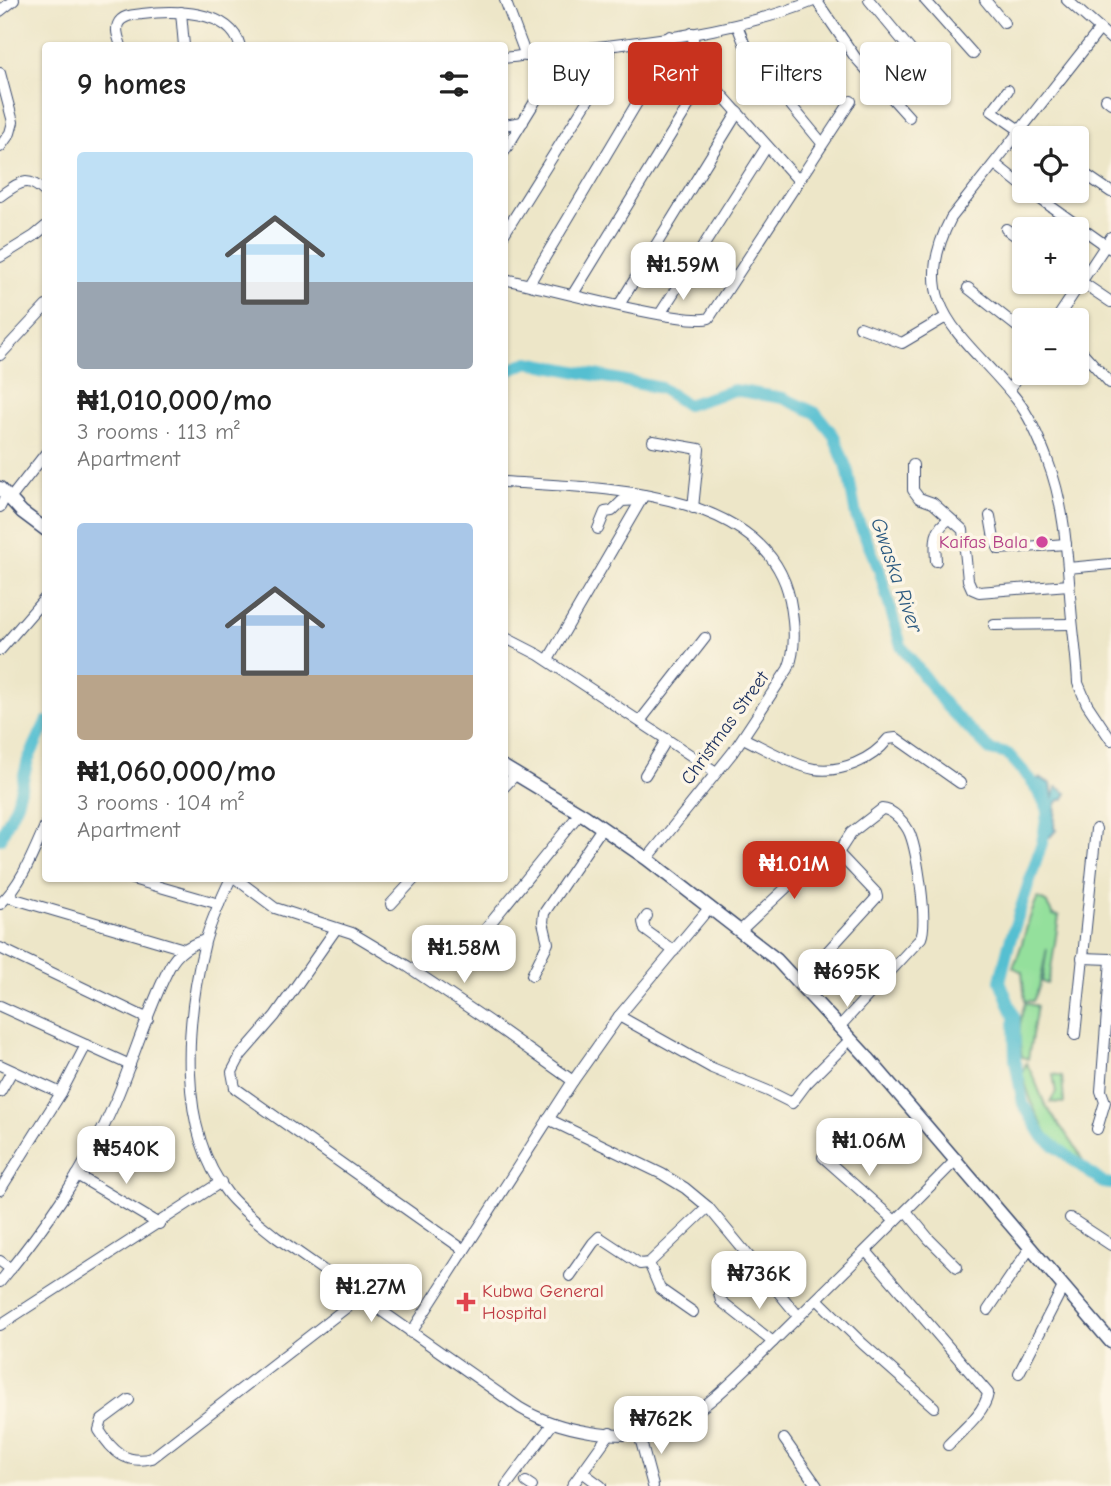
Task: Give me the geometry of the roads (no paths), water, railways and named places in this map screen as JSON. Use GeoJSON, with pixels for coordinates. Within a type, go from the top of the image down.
{"type":"FeatureCollection","features":[{"type":"Feature","properties":{"kind":"main road"},"geometry":{"type":"LineString","coordinates":[[4,497],[42,527]]}},
{"type":"Feature","properties":{"kind":"main road"},"geometry":{"type":"LineString","coordinates":[[508,769],[648,859],[777,960],[851,1038],[957,1159],[1063,1287],[1109,1335]]}},
{"type":"Feature","properties":{"kind":"street"},"geometry":{"type":"LineString","coordinates":[[0,11],[14,0]]}},
{"type":"Feature","properties":{"kind":"street"},"geometry":{"type":"LineString","coordinates":[[505,0],[526,55],[508,57]]}},
{"type":"Feature","properties":{"kind":"street"},"geometry":{"type":"LineString","coordinates":[[614,45],[737,25],[777,15],[816,0],[855,57],[909,117]]}},
{"type":"Feature","properties":{"kind":"street"},"geometry":{"type":"LineString","coordinates":[[869,0],[904,42]]}},
{"type":"Feature","properties":{"kind":"street"},"geometry":{"type":"LineString","coordinates":[[925,0],[973,54]]}},
{"type":"Feature","properties":{"kind":"street"},"geometry":{"type":"LineString","coordinates":[[985,0],[1004,23]]}},
{"type":"Feature","properties":{"kind":"street"},"geometry":{"type":"LineString","coordinates":[[1067,0],[1111,37]]}},
{"type":"Feature","properties":{"kind":"street"},"geometry":{"type":"LineString","coordinates":[[120,42],[117,29],[123,18],[160,12],[199,15],[226,25],[237,34],[239,42]]}},
{"type":"Feature","properties":{"kind":"street"},"geometry":{"type":"LineString","coordinates":[[181,12],[184,42]]}},
{"type":"Feature","properties":{"kind":"street"},"geometry":{"type":"LineString","coordinates":[[737,25],[748,53],[822,143]]}},
{"type":"Feature","properties":{"kind":"street"},"geometry":{"type":"LineString","coordinates":[[1025,126],[1100,30]]}},
{"type":"Feature","properties":{"kind":"street"},"geometry":{"type":"LineString","coordinates":[[692,33],[694,42]]}},
{"type":"Feature","properties":{"kind":"street"},"geometry":{"type":"LineString","coordinates":[[529,284],[641,96],[670,36]]}},
{"type":"Feature","properties":{"kind":"street"},"geometry":{"type":"LineString","coordinates":[[0,73],[13,122],[10,133],[0,147]]}},
{"type":"Feature","properties":{"kind":"street"},"geometry":{"type":"LineString","coordinates":[[1008,90],[992,111],[1014,126]]}},
{"type":"Feature","properties":{"kind":"street"},"geometry":{"type":"LineString","coordinates":[[722,94],[798,180]]}},
{"type":"Feature","properties":{"kind":"street"},"geometry":{"type":"LineString","coordinates":[[508,280],[660,314],[700,320],[709,318],[851,101]]}},
{"type":"Feature","properties":{"kind":"street"},"geometry":{"type":"LineString","coordinates":[[508,146],[533,105]]}},
{"type":"Feature","properties":{"kind":"street"},"geometry":{"type":"LineString","coordinates":[[508,228],[585,105]]}},
{"type":"Feature","properties":{"kind":"street"},"geometry":{"type":"LineString","coordinates":[[573,294],[689,105]]}},
{"type":"Feature","properties":{"kind":"street"},"geometry":{"type":"LineString","coordinates":[[619,305],[738,112]]}},
{"type":"Feature","properties":{"kind":"street"},"geometry":{"type":"LineString","coordinates":[[508,124],[523,122]]}},
{"type":"Feature","properties":{"kind":"street"},"geometry":{"type":"LineString","coordinates":[[1012,142],[961,204],[940,241],[935,274],[939,299],[956,334],[1009,390],[1029,420],[1049,463],[1066,544],[1078,683],[1087,704],[1111,740]]}},
{"type":"Feature","properties":{"kind":"street"},"geometry":{"type":"LineString","coordinates":[[660,314],[767,146]]}},
{"type":"Feature","properties":{"kind":"street"},"geometry":{"type":"LineString","coordinates":[[995,164],[1012,177]]}},
{"type":"Feature","properties":{"kind":"street"},"geometry":{"type":"LineString","coordinates":[[1089,177],[1111,192]]}},
{"type":"Feature","properties":{"kind":"street"},"geometry":{"type":"LineString","coordinates":[[0,196],[22,182],[37,185],[42,189]]}},
{"type":"Feature","properties":{"kind":"street"},"geometry":{"type":"LineString","coordinates":[[1047,203],[1109,244],[1089,268]]}},
{"type":"Feature","properties":{"kind":"street"},"geometry":{"type":"LineString","coordinates":[[0,257],[42,229]]}},
{"type":"Feature","properties":{"kind":"street"},"geometry":{"type":"LineString","coordinates":[[1006,229],[1012,233]]}},
{"type":"Feature","properties":{"kind":"street"},"geometry":{"type":"LineString","coordinates":[[1089,287],[1111,302]]}},
{"type":"Feature","properties":{"kind":"street"},"geometry":{"type":"LineString","coordinates":[[968,288],[1012,323]]}},
{"type":"Feature","properties":{"kind":"street"},"geometry":{"type":"LineString","coordinates":[[0,355],[42,310]]}},
{"type":"Feature","properties":{"kind":"street"},"geometry":{"type":"LineString","coordinates":[[860,327],[902,343],[946,317]]}},
{"type":"Feature","properties":{"kind":"street"},"geometry":{"type":"LineString","coordinates":[[1089,360],[1110,383]]}},
{"type":"Feature","properties":{"kind":"street"},"geometry":{"type":"LineString","coordinates":[[1009,390],[1012,385]]}},
{"type":"Feature","properties":{"kind":"street"},"geometry":{"type":"LineString","coordinates":[[653,441],[698,449],[693,508]]}},
{"type":"Feature","properties":{"kind":"street"},"geometry":{"type":"LineString","coordinates":[[4,497],[42,457]]}},
{"type":"Feature","properties":{"kind":"street"},"geometry":{"type":"LineString","coordinates":[[913,465],[914,490],[919,498],[933,503],[963,530],[968,580],[972,589],[979,592],[1069,584]]}},
{"type":"Feature","properties":{"kind":"street","name":"Christmas Street"},"geometry":{"type":"LineString","coordinates":[[508,482],[607,489],[693,508],[735,524],[762,545],[779,568],[789,593],[793,624],[791,662],[743,738],[648,859]]}},
{"type":"Feature","properties":{"kind":"street"},"geometry":{"type":"LineString","coordinates":[[598,529],[605,512],[612,511],[622,501],[643,498]]}},
{"type":"Feature","properties":{"kind":"street"},"geometry":{"type":"LineString","coordinates":[[548,660],[643,498]]}},
{"type":"Feature","properties":{"kind":"street"},"geometry":{"type":"LineString","coordinates":[[990,516],[994,539],[999,549],[1066,544]]}},
{"type":"Feature","properties":{"kind":"street"},"geometry":{"type":"LineString","coordinates":[[936,561],[937,531],[941,524],[950,519]]}},
{"type":"Feature","properties":{"kind":"street"},"geometry":{"type":"LineString","coordinates":[[1068,568],[1111,564]]}},
{"type":"Feature","properties":{"kind":"street"},"geometry":{"type":"LineString","coordinates":[[0,650],[42,602]]}},
{"type":"Feature","properties":{"kind":"street"},"geometry":{"type":"LineString","coordinates":[[993,625],[1072,624]]}},
{"type":"Feature","properties":{"kind":"street"},"geometry":{"type":"LineString","coordinates":[[640,722],[705,638]]}},
{"type":"Feature","properties":{"kind":"street"},"geometry":{"type":"LineString","coordinates":[[508,639],[548,660],[716,772]]}},
{"type":"Feature","properties":{"kind":"street"},"geometry":{"type":"LineString","coordinates":[[743,738],[806,767],[824,769],[839,768],[856,762],[880,749],[888,739],[896,738],[960,783]]}},
{"type":"Feature","properties":{"kind":"street"},"geometry":{"type":"LineString","coordinates":[[645,775],[667,739]]}},
{"type":"Feature","properties":{"kind":"street"},"geometry":{"type":"LineString","coordinates":[[508,783],[516,774]]}},
{"type":"Feature","properties":{"kind":"street"},"geometry":{"type":"LineString","coordinates":[[741,930],[818,858],[838,853],[851,833],[883,809],[891,811],[909,831],[924,908],[923,932],[921,938],[839,1026]]}},
{"type":"Feature","properties":{"kind":"street"},"geometry":{"type":"LineString","coordinates":[[467,952],[580,813]]}},
{"type":"Feature","properties":{"kind":"street"},"geometry":{"type":"LineString","coordinates":[[532,975],[548,943],[543,922],[544,913],[602,828]]}},
{"type":"Feature","properties":{"kind":"street"},"geometry":{"type":"LineString","coordinates":[[1075,1035],[1096,829]]}},
{"type":"Feature","properties":{"kind":"street"},"geometry":{"type":"LineString","coordinates":[[42,833],[4,900],[184,949]]}},
{"type":"Feature","properties":{"kind":"street"},"geometry":{"type":"LineString","coordinates":[[34,851],[42,853]]}},
{"type":"Feature","properties":{"kind":"street"},"geometry":{"type":"LineString","coordinates":[[826,953],[877,897],[838,853]]}},
{"type":"Feature","properties":{"kind":"street"},"geometry":{"type":"LineString","coordinates":[[142,882],[219,905]]}},
{"type":"Feature","properties":{"kind":"street"},"geometry":{"type":"LineString","coordinates":[[231,882],[205,940],[194,1002],[190,1066],[194,1115],[199,1135],[220,1182],[228,1194],[255,1220],[360,1297],[520,1408],[553,1423],[610,1433],[639,1434],[662,1430],[683,1420],[714,1396],[773,1342],[957,1159]]}},
{"type":"Feature","properties":{"kind":"street"},"geometry":{"type":"LineString","coordinates":[[239,882],[275,908],[352,933],[407,966],[573,1082]]}},
{"type":"Feature","properties":{"kind":"street"},"geometry":{"type":"LineString","coordinates":[[391,904],[411,882]]}},
{"type":"Feature","properties":{"kind":"street"},"geometry":{"type":"LineString","coordinates":[[411,1333],[548,1119],[619,1016],[710,907]]}},
{"type":"Feature","properties":{"kind":"street"},"geometry":{"type":"LineString","coordinates":[[647,916],[643,922],[645,930],[674,951]]}},
{"type":"Feature","properties":{"kind":"street"},"geometry":{"type":"LineString","coordinates":[[336,929],[275,1016],[241,1055],[232,1072],[235,1088],[464,1250]]}},
{"type":"Feature","properties":{"kind":"street"},"geometry":{"type":"LineString","coordinates":[[0,1282],[62,1200],[77,1175],[114,1105],[168,968],[184,949],[205,940]]}},
{"type":"Feature","properties":{"kind":"street"},"geometry":{"type":"LineString","coordinates":[[0,948],[148,1019]]}},
{"type":"Feature","properties":{"kind":"street"},"geometry":{"type":"LineString","coordinates":[[1082,958],[1111,959],[1108,1040],[1101,1091],[1105,1102],[1097,1129]]}},
{"type":"Feature","properties":{"kind":"street"},"geometry":{"type":"LineString","coordinates":[[0,1006],[130,1065]]}},
{"type":"Feature","properties":{"kind":"street"},"geometry":{"type":"LineString","coordinates":[[619,1016],[712,1068],[768,1091],[788,1103],[794,1102],[807,1083],[851,1038]]}},
{"type":"Feature","properties":{"kind":"street"},"geometry":{"type":"LineString","coordinates":[[0,1190],[61,1093],[86,1045]]}},
{"type":"Feature","properties":{"kind":"street"},"geometry":{"type":"LineString","coordinates":[[0,1065],[61,1093]]}},
{"type":"Feature","properties":{"kind":"street"},"geometry":{"type":"LineString","coordinates":[[0,1092],[12,1071]]}},
{"type":"Feature","properties":{"kind":"street"},"geometry":{"type":"LineString","coordinates":[[548,1119],[662,1174],[708,1207],[799,1317]]}},
{"type":"Feature","properties":{"kind":"street"},"geometry":{"type":"LineString","coordinates":[[823,1157],[895,1221]]}},
{"type":"Feature","properties":{"kind":"street"},"geometry":{"type":"LineString","coordinates":[[77,1175],[159,1224]]}},
{"type":"Feature","properties":{"kind":"street"},"geometry":{"type":"LineString","coordinates":[[0,1325],[220,1182]]}},
{"type":"Feature","properties":{"kind":"street"},"geometry":{"type":"LineString","coordinates":[[570,1276],[599,1237],[640,1264],[649,1263],[708,1207]]}},
{"type":"Feature","properties":{"kind":"street"},"geometry":{"type":"LineString","coordinates":[[906,1211],[957,1267]]}},
{"type":"Feature","properties":{"kind":"street"},"geometry":{"type":"LineString","coordinates":[[1070,1218],[1111,1245]]}},
{"type":"Feature","properties":{"kind":"street"},"geometry":{"type":"LineString","coordinates":[[988,1310],[1030,1248]]}},
{"type":"Feature","properties":{"kind":"street"},"geometry":{"type":"LineString","coordinates":[[866,1251],[988,1393],[986,1403],[979,1413],[948,1445]]}},
{"type":"Feature","properties":{"kind":"street"},"geometry":{"type":"LineString","coordinates":[[0,1262],[11,1269]]}},
{"type":"Feature","properties":{"kind":"street"},"geometry":{"type":"LineString","coordinates":[[649,1263],[660,1289],[693,1312]]}},
{"type":"Feature","properties":{"kind":"street"},"geometry":{"type":"LineString","coordinates":[[726,1283],[719,1293],[721,1301],[773,1342]]}},
{"type":"Feature","properties":{"kind":"street"},"geometry":{"type":"LineString","coordinates":[[1019,1373],[1063,1287]]}},
{"type":"Feature","properties":{"kind":"street"},"geometry":{"type":"LineString","coordinates":[[129,1400],[102,1420],[99,1430],[127,1459],[137,1462],[152,1458],[360,1297]]}},
{"type":"Feature","properties":{"kind":"street"},"geometry":{"type":"LineString","coordinates":[[817,1299],[934,1407]]}},
{"type":"Feature","properties":{"kind":"street"},"geometry":{"type":"LineString","coordinates":[[506,1486],[553,1423]]}},
{"type":"Feature","properties":{"kind":"street"},"geometry":{"type":"LineString","coordinates":[[572,1486],[610,1433]]}},
{"type":"Feature","properties":{"kind":"street"},"geometry":{"type":"LineString","coordinates":[[639,1434],[653,1486]]}},
{"type":"Feature","properties":{"kind":"street"},"geometry":{"type":"LineString","coordinates":[[784,1439],[817,1486]]}},
{"type":"Feature","properties":{"kind":"street"},"geometry":{"type":"LineString","coordinates":[[582,1472],[601,1486]]}},
{"type":"Feature","properties":{"kind":"water"},"geometry":{"type":"Polygon","coordinates":[[[1040,778],[1051,784],[1053,797],[1057,787],[1067,793],[1063,800],[1056,804],[1056,830],[1050,837],[1045,837],[1050,808],[1033,781],[1040,778]]]}},
{"type":"Feature","properties":{"kind":"waterway","name":"Gwaska River"},"geometry":{"type":"LineString","coordinates":[[508,371],[528,362],[661,388],[687,405],[734,390],[783,398],[816,413],[834,436],[848,472],[856,516],[879,569],[901,646],[946,706],[990,750],[1008,754],[1031,780],[1048,809],[1042,843],[1009,944],[1000,981],[1014,1016],[1015,1060],[1023,1104],[1043,1137],[1103,1183],[1111,1184]]}},
{"type":"Feature","properties":{"kind":"waterway","name":"Gwaska River"},"geometry":{"type":"LineString","coordinates":[[0,839],[17,803],[28,760],[42,730]]}},
{"type":"Feature","properties":{"kind":"place","name":"Kaifas Bala"},"geometry":{"type":"Point","coordinates":[1042,542]}},
{"type":"Feature","properties":{"kind":"place","name":"Kubwa General Hospital"},"geometry":{"type":"Point","coordinates":[466,1302]}}]}
